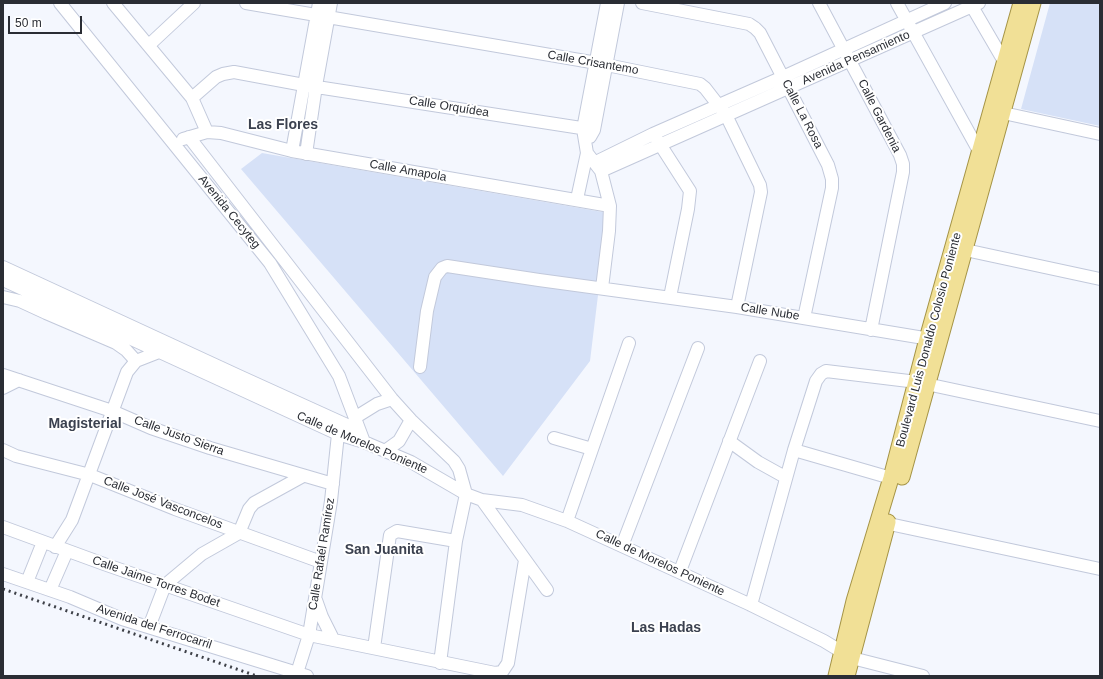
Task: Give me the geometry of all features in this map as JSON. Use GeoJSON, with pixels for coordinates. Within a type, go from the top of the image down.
{"type":"FeatureCollection","features":[{"type":"Feature","properties":{"kind":"main road","name":"Boulevard Luis Donaldo Colosio Poniente"},"geometry":{"type":"LineString","coordinates":[[959,248],[979,151],[997,112],[1005,63],[1021,3]]}},
{"type":"Feature","properties":{"kind":"main road","name":"Boulevard Luis Donaldo Colosio Poniente"},"geometry":{"type":"LineString","coordinates":[[847,676],[847,656],[854,601],[883,523],[997,112],[1033,3]]}},
{"type":"Feature","properties":{"kind":"main road","name":"Boulevard Luis Donaldo Colosio Poniente"},"geometry":{"type":"LineString","coordinates":[[883,523],[891,478],[922,383]]}},
{"type":"Feature","properties":{"kind":"main road","name":"Boulevard Luis Donaldo Colosio Poniente"},"geometry":{"type":"LineString","coordinates":[[836,676],[847,656]]}},
{"type":"Feature","properties":{"kind":"street","name":"Avenida Cecyteg"},"geometry":{"type":"LineString","coordinates":[[60,3],[270,263],[285,285],[335,369],[356,417],[358,430],[364,442]]}},
{"type":"Feature","properties":{"kind":"street"},"geometry":{"type":"LineString","coordinates":[[113,3],[192,98],[206,132]]}},
{"type":"Feature","properties":{"kind":"street"},"geometry":{"type":"LineString","coordinates":[[149,45],[194,3]]}},
{"type":"Feature","properties":{"kind":"street","name":"Calle Crisantemo"},"geometry":{"type":"LineString","coordinates":[[246,3],[602,64],[694,82],[705,88],[723,110],[758,178],[761,192],[737,307]]}},
{"type":"Feature","properties":{"kind":"street"},"geometry":{"type":"LineString","coordinates":[[319,3],[323,17]]}},
{"type":"Feature","properties":{"kind":"street"},"geometry":{"type":"LineString","coordinates":[[292,151],[310,85],[323,17],[331,3]]}},
{"type":"Feature","properties":{"kind":"street"},"geometry":{"type":"LineString","coordinates":[[602,64],[607,3]]}},
{"type":"Feature","properties":{"kind":"street"},"geometry":{"type":"LineString","coordinates":[[577,199],[588,130],[602,64],[618,3]]}},
{"type":"Feature","properties":{"kind":"street","name":"Calle La Rosa"},"geometry":{"type":"LineString","coordinates":[[642,3],[749,24],[760,33],[828,165],[832,179],[832,188],[804,318]]}},
{"type":"Feature","properties":{"kind":"street","name":"Calle Gardenia"},"geometry":{"type":"LineString","coordinates":[[819,3],[900,154],[902,164],[903,172],[871,330]]}},
{"type":"Feature","properties":{"kind":"street"},"geometry":{"type":"LineString","coordinates":[[897,3],[979,151]]}},
{"type":"Feature","properties":{"kind":"street","name":"Avenida Pensamiento"},"geometry":{"type":"LineString","coordinates":[[785,83],[845,49],[945,3]]}},
{"type":"Feature","properties":{"kind":"street"},"geometry":{"type":"LineString","coordinates":[[974,4],[1005,63]]}},
{"type":"Feature","properties":{"kind":"street","name":"Avenida Pensamiento"},"geometry":{"type":"LineString","coordinates":[[598,167],[653,134],[723,110],[785,83],[851,61],[974,4]]}},
{"type":"Feature","properties":{"kind":"street","name":"Calle Orquídea"},"geometry":{"type":"LineString","coordinates":[[192,98],[216,77],[234,72],[588,130]]}},
{"type":"Feature","properties":{"kind":"street"},"geometry":{"type":"LineString","coordinates":[[306,154],[310,85]]}},
{"type":"Feature","properties":{"kind":"street","name":"Avenida Pensamiento"},"geometry":{"type":"LineString","coordinates":[[598,167],[661,144],[723,110]]}},
{"type":"Feature","properties":{"kind":"street"},"geometry":{"type":"LineString","coordinates":[[997,112],[1100,134]]}},
{"type":"Feature","properties":{"kind":"street","name":"Calle Amapola"},"geometry":{"type":"LineString","coordinates":[[173,143],[190,136],[206,132],[220,133],[306,154],[577,199],[610,206]]}},
{"type":"Feature","properties":{"kind":"street"},"geometry":{"type":"LineString","coordinates":[[653,134],[661,144],[690,191],[688,209],[670,298]]}},
{"type":"Feature","properties":{"kind":"street"},"geometry":{"type":"LineString","coordinates":[[190,136],[392,399],[411,420],[454,461],[459,469],[466,494],[456,542],[440,663]]}},
{"type":"Feature","properties":{"kind":"street"},"geometry":{"type":"LineString","coordinates":[[586,148],[598,167],[610,206],[609,231],[602,288]]}},
{"type":"Feature","properties":{"kind":"street"},"geometry":{"type":"LineString","coordinates":[[959,248],[1100,278]]}},
{"type":"Feature","properties":{"kind":"street","name":"Calle Nube"},"geometry":{"type":"LineString","coordinates":[[420,367],[427,311],[435,277],[442,268],[448,266],[737,307],[933,340]]}},
{"type":"Feature","properties":{"kind":"street","name":"Calle de Morelos Poniente"},"geometry":{"type":"LineString","coordinates":[[3,267],[57,292],[236,381],[338,434],[364,442],[423,468],[466,494],[482,500],[522,505],[567,521],[680,571],[824,641],[847,656],[923,676]]}},
{"type":"Feature","properties":{"kind":"street","name":"Calle de Morelos Poniente"},"geometry":{"type":"LineString","coordinates":[[3,280],[49,308],[103,332],[236,381],[358,430]]}},
{"type":"Feature","properties":{"kind":"street"},"geometry":{"type":"LineString","coordinates":[[3,297],[49,308],[57,292]]}},
{"type":"Feature","properties":{"kind":"street"},"geometry":{"type":"LineString","coordinates":[[103,332],[126,350],[136,361]]}},
{"type":"Feature","properties":{"kind":"street"},"geometry":{"type":"LineString","coordinates":[[567,521],[629,343]]}},
{"type":"Feature","properties":{"kind":"street"},"geometry":{"type":"LineString","coordinates":[[622,546],[698,348]]}},
{"type":"Feature","properties":{"kind":"street"},"geometry":{"type":"LineString","coordinates":[[55,547],[72,520],[127,372],[136,361],[159,352]]}},
{"type":"Feature","properties":{"kind":"street"},"geometry":{"type":"LineString","coordinates":[[680,571],[760,361]]}},
{"type":"Feature","properties":{"kind":"street"},"geometry":{"type":"LineString","coordinates":[[751,606],[786,477],[816,381],[821,374],[826,371],[922,383],[1100,421]]}},
{"type":"Feature","properties":{"kind":"street","name":"Calle Justo Sierra"},"geometry":{"type":"LineString","coordinates":[[3,375],[112,410],[151,428],[210,448],[333,484]]}},
{"type":"Feature","properties":{"kind":"street"},"geometry":{"type":"LineString","coordinates":[[3,388],[19,380]]}},
{"type":"Feature","properties":{"kind":"street"},"geometry":{"type":"LineString","coordinates":[[356,417],[377,404],[392,399]]}},
{"type":"Feature","properties":{"kind":"street"},"geometry":{"type":"LineString","coordinates":[[385,451],[399,441],[411,420]]}},
{"type":"Feature","properties":{"kind":"street","name":"Calle Rafaél Ramírez"},"geometry":{"type":"LineString","coordinates":[[302,674],[333,484],[338,434]]}},
{"type":"Feature","properties":{"kind":"street"},"geometry":{"type":"LineString","coordinates":[[554,438],[592,449]]}},
{"type":"Feature","properties":{"kind":"street"},"geometry":{"type":"LineString","coordinates":[[729,441],[758,462],[786,477]]}},
{"type":"Feature","properties":{"kind":"street","name":"Calle José Vasconcelos"},"geometry":{"type":"LineString","coordinates":[[3,450],[16,456],[90,475],[239,533],[321,562]]}},
{"type":"Feature","properties":{"kind":"street"},"geometry":{"type":"LineString","coordinates":[[794,450],[891,478]]}},
{"type":"Feature","properties":{"kind":"street"},"geometry":{"type":"LineString","coordinates":[[149,627],[165,585],[202,554],[239,533],[249,509],[254,503],[303,476]]}},
{"type":"Feature","properties":{"kind":"street"},"geometry":{"type":"LineString","coordinates":[[482,500],[547,590]]}},
{"type":"Feature","properties":{"kind":"street"},"geometry":{"type":"LineString","coordinates":[[883,523],[1100,569]]}},
{"type":"Feature","properties":{"kind":"street","name":"Calle Jaime Torres Bodet"},"geometry":{"type":"LineString","coordinates":[[3,527],[55,547],[309,635],[440,663],[495,673],[502,672],[508,663],[525,560]]}},
{"type":"Feature","properties":{"kind":"street"},"geometry":{"type":"LineString","coordinates":[[374,648],[390,535],[397,531],[456,542]]}},
{"type":"Feature","properties":{"kind":"street"},"geometry":{"type":"LineString","coordinates":[[27,582],[43,542]]}},
{"type":"Feature","properties":{"kind":"street"},"geometry":{"type":"LineString","coordinates":[[50,590],[67,551]]}},
{"type":"Feature","properties":{"kind":"street","name":"Avenida del Ferrocarril"},"geometry":{"type":"LineString","coordinates":[[3,574],[50,590],[116,617],[302,674]]}},
{"type":"Feature","properties":{"kind":"street"},"geometry":{"type":"LineString","coordinates":[[315,597],[322,617],[333,640]]}},
{"type":"Feature","properties":{"kind":"shaded area"},"geometry":{"type":"Polygon","coordinates":[[[1050,3],[1100,3],[1100,126],[1021,109],[1050,3]]]}},
{"type":"Feature","properties":{"kind":"shaded area"},"geometry":{"type":"Polygon","coordinates":[[[262,153],[608,213],[590,361],[503,476],[241,169],[262,153]]]}},
{"type":"Feature","properties":{"kind":"railway"},"geometry":{"type":"LineString","coordinates":[[3,589],[257,676]]}},
{"type":"Feature","properties":{"kind":"district","name":"Las Flores"},"geometry":{"type":"Point","coordinates":[283,125]}},
{"type":"Feature","properties":{"kind":"district","name":"Magisterial"},"geometry":{"type":"Point","coordinates":[85,424]}},
{"type":"Feature","properties":{"kind":"district","name":"San Juanita"},"geometry":{"type":"Point","coordinates":[384,550]}},
{"type":"Feature","properties":{"kind":"district","name":"Las Hadas"},"geometry":{"type":"Point","coordinates":[666,628]}}]}
